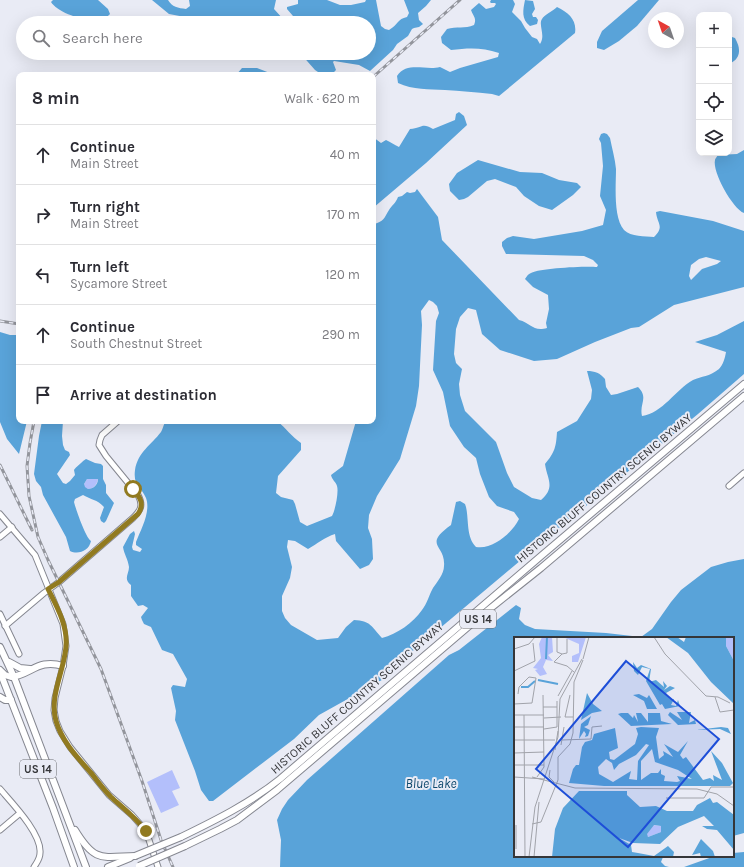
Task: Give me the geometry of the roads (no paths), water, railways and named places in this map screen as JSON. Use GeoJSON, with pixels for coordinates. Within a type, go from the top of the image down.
{"type":"FeatureCollection","features":[{"type":"Feature","properties":{"kind":"main road","name":"HISTORIC BLUFF COUNTRY SCENIC BYWAY"},"geometry":{"type":"LineString","coordinates":[[108,867],[181,837],[240,807],[280,779],[744,384]]}},
{"type":"Feature","properties":{"kind":"main road","name":"HISTORIC BLUFF COUNTRY SCENIC BYWAY"},"geometry":{"type":"LineString","coordinates":[[137,866],[185,846],[237,820],[271,795],[482,615],[553,558],[744,396]]}},
{"type":"Feature","properties":{"kind":"main road","name":"US 14"},"geometry":{"type":"LineString","coordinates":[[0,647],[14,677],[86,867]]}},
{"type":"Feature","properties":{"kind":"main road"},"geometry":{"type":"LineString","coordinates":[[6,659],[16,667],[31,669]]}},
{"type":"Feature","properties":{"kind":"main road"},"geometry":{"type":"LineString","coordinates":[[0,671],[8,676],[14,677],[31,669],[52,663],[63,666]]}},
{"type":"Feature","properties":{"kind":"main road","name":"US 14"},"geometry":{"type":"LineString","coordinates":[[0,671],[74,867]]}},
{"type":"Feature","properties":{"kind":"main road"},"geometry":{"type":"LineString","coordinates":[[0,697],[5,700],[11,700]]}},
{"type":"Feature","properties":{"kind":"main road","name":"US 14"},"geometry":{"type":"LineString","coordinates":[[67,815],[86,846],[95,854],[101,857],[112,858],[135,856]]}},
{"type":"Feature","properties":{"kind":"street"},"geometry":{"type":"LineString","coordinates":[[5,626],[133,518],[142,507],[138,495],[106,456],[99,445],[102,435],[115,424]]}},
{"type":"Feature","properties":{"kind":"street"},"geometry":{"type":"LineString","coordinates":[[728,486],[744,473]]}},
{"type":"Feature","properties":{"kind":"street"},"geometry":{"type":"LineString","coordinates":[[0,514],[35,555],[48,589],[61,616],[65,630],[66,646],[63,666],[55,698],[54,710],[60,731],[70,747],[109,795],[132,815],[146,831],[158,867]]}},
{"type":"Feature","properties":{"kind":"street"},"geometry":{"type":"LineString","coordinates":[[0,537],[12,527]]}},
{"type":"Feature","properties":{"kind":"street"},"geometry":{"type":"LineString","coordinates":[[0,614],[19,654]]}},
{"type":"Feature","properties":{"kind":"street"},"geometry":{"type":"LineString","coordinates":[[0,789],[34,832],[39,843],[40,858],[34,867]]}},
{"type":"Feature","properties":{"kind":"street"},"geometry":{"type":"LineString","coordinates":[[0,830],[19,814]]}},
{"type":"Feature","properties":{"kind":"water"},"geometry":{"type":"Polygon","coordinates":[[[53,0],[98,0],[108,9],[110,14],[107,16],[73,16],[55,7],[51,2],[53,0]]]}},
{"type":"Feature","properties":{"kind":"water"},"geometry":{"type":"Polygon","coordinates":[[[152,0],[168,0],[176,7],[186,9],[190,6],[189,0],[276,0],[274,9],[280,16],[180,16],[169,14],[152,0]]]}},
{"type":"Feature","properties":{"kind":"water"},"geometry":{"type":"Polygon","coordinates":[[[298,0],[327,0],[340,5],[351,5],[365,2],[366,0],[376,0],[381,26],[389,30],[401,19],[407,17],[409,13],[404,0],[431,0],[418,13],[419,20],[423,24],[412,29],[408,36],[397,44],[393,50],[370,71],[359,65],[334,61],[336,70],[334,72],[318,72],[306,60],[376,60],[376,16],[293,16],[287,7],[298,4],[298,0]]]}},
{"type":"Feature","properties":{"kind":"water"},"geometry":{"type":"Polygon","coordinates":[[[491,0],[513,0],[515,4],[512,12],[521,21],[532,37],[537,39],[540,44],[542,41],[541,21],[557,7],[571,17],[575,24],[575,33],[499,96],[492,94],[415,88],[398,83],[397,76],[401,71],[406,69],[417,67],[440,67],[450,72],[498,57],[499,53],[481,49],[469,48],[451,50],[442,43],[441,37],[447,29],[474,25],[475,19],[471,10],[479,3],[486,9],[494,7],[496,4],[491,3],[491,0]]]}},
{"type":"Feature","properties":{"kind":"water"},"geometry":{"type":"Polygon","coordinates":[[[525,0],[533,1],[535,9],[532,14],[533,17],[536,17],[538,20],[537,24],[530,26],[525,20],[523,11],[525,0]]]}},
{"type":"Feature","properties":{"kind":"water"},"geometry":{"type":"Polygon","coordinates":[[[638,0],[659,0],[637,26],[619,41],[604,50],[597,48],[597,42],[602,31],[638,0]]]}},
{"type":"Feature","properties":{"kind":"water"},"geometry":{"type":"Polygon","coordinates":[[[732,37],[735,38],[739,48],[735,61],[732,62],[732,37]]]}},
{"type":"Feature","properties":{"kind":"water"},"geometry":{"type":"Polygon","coordinates":[[[242,68],[257,68],[267,72],[239,72],[242,68]]]}},
{"type":"Feature","properties":{"kind":"water"},"geometry":{"type":"Polygon","coordinates":[[[459,112],[464,116],[467,125],[426,163],[376,205],[376,139],[381,143],[386,140],[399,147],[410,129],[426,126],[433,129],[455,120],[456,114],[459,112]]]}},
{"type":"Feature","properties":{"kind":"water"},"geometry":{"type":"Polygon","coordinates":[[[604,133],[610,138],[616,169],[618,217],[624,230],[634,235],[654,237],[660,227],[656,212],[660,211],[713,221],[744,231],[744,287],[674,305],[639,327],[631,328],[595,342],[557,359],[534,361],[500,350],[482,334],[476,310],[468,308],[460,317],[456,329],[454,354],[456,363],[462,369],[459,384],[460,395],[465,411],[496,442],[507,473],[514,487],[532,498],[541,500],[546,495],[549,487],[545,464],[554,449],[557,432],[577,421],[591,399],[592,390],[587,371],[597,373],[605,379],[606,387],[611,395],[638,387],[643,394],[641,411],[642,416],[649,414],[663,406],[680,389],[693,380],[712,374],[722,366],[726,352],[695,342],[717,335],[744,321],[744,374],[408,655],[389,676],[319,715],[294,739],[213,801],[209,801],[201,790],[175,720],[176,711],[171,688],[173,685],[185,687],[187,679],[173,654],[162,650],[151,627],[144,624],[141,617],[148,608],[143,605],[138,606],[131,596],[131,585],[127,581],[129,567],[123,547],[130,534],[134,531],[133,550],[140,552],[142,549],[136,545],[136,542],[145,520],[147,509],[146,498],[135,479],[135,470],[139,458],[145,449],[161,432],[164,424],[280,424],[301,443],[301,450],[278,476],[276,493],[281,497],[293,500],[300,522],[307,526],[332,516],[336,501],[337,489],[331,475],[343,466],[355,424],[376,424],[376,223],[383,219],[398,197],[407,192],[415,192],[417,189],[438,217],[442,240],[519,320],[538,329],[547,328],[546,323],[549,309],[548,295],[533,287],[525,279],[528,275],[536,271],[573,267],[597,267],[598,265],[593,260],[584,256],[506,254],[502,246],[502,242],[513,236],[534,239],[582,231],[603,225],[606,210],[600,196],[603,166],[601,143],[599,139],[601,134],[604,133]],[[706,257],[699,259],[691,265],[689,276],[691,280],[702,269],[717,264],[721,261],[706,257]],[[429,300],[421,311],[422,325],[419,386],[416,406],[400,459],[377,496],[369,515],[368,528],[372,539],[373,559],[369,565],[360,569],[336,541],[335,534],[308,549],[295,541],[288,540],[287,547],[292,567],[290,578],[282,596],[282,611],[285,618],[291,625],[317,640],[338,638],[346,627],[354,620],[367,623],[373,627],[382,638],[399,631],[409,624],[424,608],[433,588],[443,572],[444,559],[437,545],[437,541],[442,532],[451,525],[456,502],[460,501],[465,504],[469,533],[476,547],[489,546],[495,543],[512,530],[519,519],[514,512],[497,506],[489,497],[480,474],[476,458],[464,447],[450,426],[443,392],[433,370],[436,321],[439,313],[437,306],[429,300]]]}},
{"type":"Feature","properties":{"kind":"water"},"geometry":{"type":"Polygon","coordinates":[[[744,150],[744,213],[734,205],[724,190],[715,166],[715,159],[717,156],[732,156],[732,154],[737,154],[744,150]]]}},
{"type":"Feature","properties":{"kind":"water"},"geometry":{"type":"Polygon","coordinates":[[[478,160],[520,172],[542,173],[559,180],[577,183],[581,187],[573,195],[552,210],[539,206],[524,196],[516,187],[495,179],[487,181],[468,197],[459,200],[450,191],[449,184],[457,173],[478,160]]]}},
{"type":"Feature","properties":{"kind":"water"},"geometry":{"type":"Polygon","coordinates":[[[0,332],[16,335],[16,424],[26,424],[19,454],[7,439],[0,422],[0,332]]]}},
{"type":"Feature","properties":{"kind":"water"},"geometry":{"type":"Polygon","coordinates":[[[41,424],[63,424],[63,445],[65,450],[69,452],[70,455],[57,474],[63,483],[66,484],[70,481],[75,475],[74,470],[86,459],[103,466],[103,479],[106,485],[106,493],[114,503],[106,521],[104,523],[101,521],[100,518],[104,507],[99,502],[83,495],[75,499],[74,502],[84,529],[91,541],[86,550],[76,553],[70,551],[66,537],[43,495],[41,487],[36,481],[34,474],[41,424]],[[87,479],[84,484],[85,487],[90,489],[97,483],[98,479],[87,479]]]}},
{"type":"Feature","properties":{"kind":"water","name":"Blue Lake"},"geometry":{"type":"Polygon","coordinates":[[[744,559],[744,833],[734,836],[734,637],[641,637],[652,629],[681,590],[711,567],[744,559]]]}},
{"type":"Feature","properties":{"kind":"water","name":"Blue Lake"},"geometry":{"type":"Polygon","coordinates":[[[516,605],[521,608],[519,619],[525,625],[535,629],[606,633],[641,637],[514,637],[514,857],[663,857],[661,862],[665,866],[669,867],[280,867],[281,840],[277,820],[288,800],[307,780],[449,655],[459,650],[516,605]]]}},
{"type":"Feature","properties":{"kind":"water"},"geometry":{"type":"Polygon","coordinates":[[[744,852],[744,867],[684,867],[712,857],[734,857],[734,853],[744,852]]]}},
{"type":"Feature","properties":{"kind":"railway"},"geometry":{"type":"LineString","coordinates":[[376,74],[460,0]]}},
{"type":"Feature","properties":{"kind":"railway"},"geometry":{"type":"LineString","coordinates":[[0,321],[16,324]]}},
{"type":"Feature","properties":{"kind":"railway"},"geometry":{"type":"LineString","coordinates":[[33,424],[27,466],[29,496],[38,537],[101,669],[142,781],[161,840],[173,867]]}},
{"type":"Feature","properties":{"kind":"railway"},"geometry":{"type":"LineString","coordinates":[[0,465],[32,530]]}}]}
